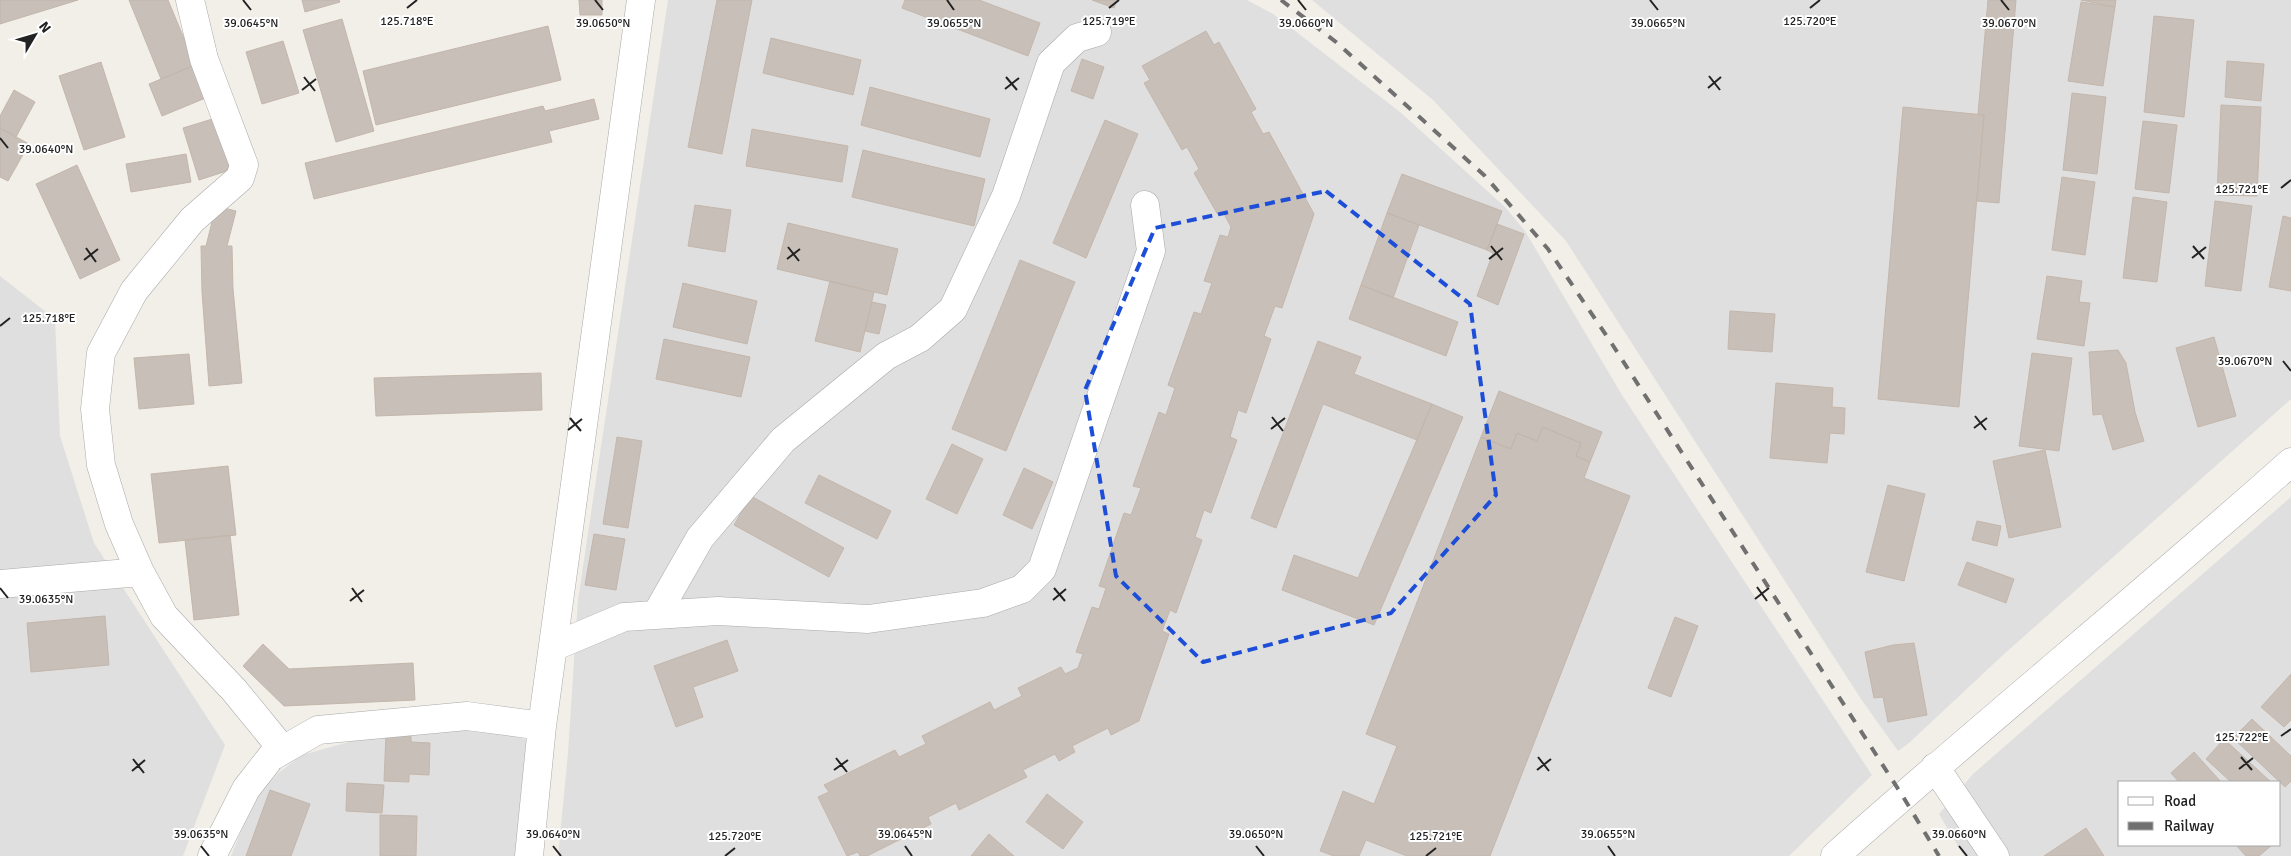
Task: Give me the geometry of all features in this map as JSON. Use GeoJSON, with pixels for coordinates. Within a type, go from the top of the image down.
{"type":"FeatureCollection","features":[{"type":"Feature","properties":{"kind":"street"},"geometry":{"type":"LineString","coordinates":[[190,0],[204,59],[244,165],[240,178],[192,220],[134,291],[101,353],[96,409],[101,465],[119,524],[140,572],[164,616],[234,690],[283,750]]}},
{"type":"Feature","properties":{"kind":"street"},"geometry":{"type":"LineString","coordinates":[[529,856],[542,726],[641,0]]}},
{"type":"Feature","properties":{"kind":"street"},"geometry":{"type":"LineString","coordinates":[[656,615],[700,538],[783,440],[886,356],[920,338],[952,309],[1006,196],[1051,63],[1076,38],[1097,32]]}},
{"type":"Feature","properties":{"kind":"street"},"geometry":{"type":"LineString","coordinates":[[553,647],[624,617],[718,612],[868,619],[983,603],[1022,589],[1042,569],[1151,251],[1146,205]]}},
{"type":"Feature","properties":{"kind":"street"},"geometry":{"type":"LineString","coordinates":[[1848,852],[1935,767],[2182,558],[2291,462]]}},
{"type":"Feature","properties":{"kind":"street"},"geometry":{"type":"LineString","coordinates":[[0,584],[140,572]]}},
{"type":"Feature","properties":{"kind":"street"},"geometry":{"type":"LineString","coordinates":[[212,856],[246,790],[271,757],[318,730],[467,716],[542,726]]}},
{"type":"Feature","properties":{"kind":"street"},"geometry":{"type":"LineString","coordinates":[[1935,767],[1995,856]]}},
{"type":"Feature","properties":{"kind":"highlighted area"},"geometry":{"type":"Polygon","coordinates":[[[1326,191],[1470,304],[1496,495],[1391,613],[1203,662],[1116,576],[1085,390],[1155,228],[1326,191]]]}},
{"type":"Feature","properties":{"kind":"shaded area"},"geometry":{"type":"Polygon","coordinates":[[[668,0],[1247,0],[1273,14],[1400,112],[1505,207],[1525,231],[1622,395],[1872,775],[1789,856],[558,856],[568,753],[578,600],[668,0]]]}},
{"type":"Feature","properties":{"kind":"shaded area"},"geometry":{"type":"Polygon","coordinates":[[[1312,0],[2291,0],[2291,399],[1898,751],[1861,699],[1566,241],[1433,100],[1312,0]]]}},
{"type":"Feature","properties":{"kind":"shaded area"},"geometry":{"type":"Polygon","coordinates":[[[0,276],[55,319],[60,436],[94,543],[225,745],[183,856],[0,856],[0,276]]]}},
{"type":"Feature","properties":{"kind":"shaded area"},"geometry":{"type":"Polygon","coordinates":[[[2291,497],[2291,856],[1964,856],[1939,814],[1973,774],[2291,497]]]}},
{"type":"Feature","properties":{"kind":"shaded area"},"geometry":{"type":"Polygon","coordinates":[[[474,727],[533,741],[519,856],[231,856],[252,804],[277,774],[302,755],[395,729],[474,727]]]}},
{"type":"Feature","properties":{"kind":"building"},"geometry":{"type":"Polygon","coordinates":[[[0,0],[78,0],[0,24],[0,0]]]}},
{"type":"Feature","properties":{"kind":"building"},"geometry":{"type":"Polygon","coordinates":[[[129,0],[168,0],[195,65],[161,79],[129,0]]]}},
{"type":"Feature","properties":{"kind":"building"},"geometry":{"type":"Polygon","coordinates":[[[302,0],[339,0],[340,2],[305,12],[302,0]]]}},
{"type":"Feature","properties":{"kind":"building"},"geometry":{"type":"Polygon","coordinates":[[[579,0],[602,0],[602,15],[580,15],[579,0]]]}},
{"type":"Feature","properties":{"kind":"building"},"geometry":{"type":"Polygon","coordinates":[[[717,0],[752,0],[722,154],[688,147],[717,0]]]}},
{"type":"Feature","properties":{"kind":"building"},"geometry":{"type":"Polygon","coordinates":[[[905,0],[979,0],[1040,23],[1028,56],[902,8],[905,0]]]}},
{"type":"Feature","properties":{"kind":"building"},"geometry":{"type":"Polygon","coordinates":[[[1092,0],[1117,0],[1114,8],[1092,0]]]}},
{"type":"Feature","properties":{"kind":"building"},"geometry":{"type":"Polygon","coordinates":[[[1988,0],[2016,0],[1999,203],[1977,201],[1984,115],[1978,114],[1988,0]]]}},
{"type":"Feature","properties":{"kind":"building"},"geometry":{"type":"Polygon","coordinates":[[[2081,0],[2116,0],[2115,7],[2081,0]]]}},
{"type":"Feature","properties":{"kind":"building"},"geometry":{"type":"Polygon","coordinates":[[[2081,2],[2115,7],[2103,86],[2068,81],[2081,2]]]}},
{"type":"Feature","properties":{"kind":"building"},"geometry":{"type":"Polygon","coordinates":[[[2154,16],[2194,20],[2184,117],[2144,112],[2154,16]]]}},
{"type":"Feature","properties":{"kind":"building"},"geometry":{"type":"Polygon","coordinates":[[[342,19],[374,131],[336,142],[303,30],[342,19]]]}},
{"type":"Feature","properties":{"kind":"building"},"geometry":{"type":"Polygon","coordinates":[[[548,26],[561,80],[376,125],[363,71],[548,26]]]}},
{"type":"Feature","properties":{"kind":"building"},"geometry":{"type":"Polygon","coordinates":[[[1206,31],[1214,45],[1219,42],[1256,109],[1251,112],[1263,134],[1269,132],[1314,214],[1282,308],[1275,306],[1264,336],[1271,339],[1246,413],[1238,410],[1230,437],[1237,440],[1211,513],[1204,510],[1195,537],[1202,540],[1176,613],[1170,610],[1162,631],[1169,634],[1139,721],[1111,735],[1108,728],[1072,746],[1075,752],[1059,761],[1055,754],[1023,770],[1027,777],[959,810],[956,803],[928,817],[931,824],[867,856],[860,856],[858,852],[847,856],[818,797],[829,792],[824,785],[895,750],[899,757],[926,744],[922,736],[990,702],[994,710],[1022,696],[1018,688],[1061,667],[1065,674],[1078,668],[1083,654],[1076,652],[1092,607],[1099,609],[1106,588],[1099,586],[1124,513],[1131,515],[1141,488],[1133,486],[1159,412],[1166,415],[1175,388],[1168,385],[1194,312],[1201,314],[1212,283],[1204,281],[1220,235],[1228,237],[1231,227],[1223,212],[1218,215],[1194,173],[1199,169],[1187,147],[1182,150],[1144,83],[1150,80],[1142,66],[1206,31]]]}},
{"type":"Feature","properties":{"kind":"building"},"geometry":{"type":"Polygon","coordinates":[[[771,38],[861,60],[853,95],[763,73],[771,38]]]}},
{"type":"Feature","properties":{"kind":"building"},"geometry":{"type":"Polygon","coordinates":[[[283,41],[299,93],[262,104],[246,52],[283,41]]]}},
{"type":"Feature","properties":{"kind":"building"},"geometry":{"type":"Polygon","coordinates":[[[1082,59],[1104,67],[1093,99],[1071,91],[1082,59]]]}},
{"type":"Feature","properties":{"kind":"building"},"geometry":{"type":"Polygon","coordinates":[[[2227,61],[2264,64],[2261,101],[2225,97],[2227,61]]]}},
{"type":"Feature","properties":{"kind":"building"},"geometry":{"type":"Polygon","coordinates":[[[101,62],[125,137],[84,150],[59,76],[101,62]]]}},
{"type":"Feature","properties":{"kind":"building"},"geometry":{"type":"Polygon","coordinates":[[[195,65],[208,97],[162,116],[149,84],[195,65]]]}},
{"type":"Feature","properties":{"kind":"building"},"geometry":{"type":"Polygon","coordinates":[[[870,87],[990,119],[980,157],[861,125],[870,87]]]}},
{"type":"Feature","properties":{"kind":"building"},"geometry":{"type":"Polygon","coordinates":[[[14,90],[35,102],[16,137],[0,128],[0,116],[14,90]]]}},
{"type":"Feature","properties":{"kind":"building"},"geometry":{"type":"Polygon","coordinates":[[[2072,93],[2106,97],[2097,174],[2063,170],[2072,93]]]}},
{"type":"Feature","properties":{"kind":"building"},"geometry":{"type":"Polygon","coordinates":[[[594,99],[599,119],[549,131],[552,142],[314,199],[305,163],[543,106],[545,111],[594,99]]]}},
{"type":"Feature","properties":{"kind":"building"},"geometry":{"type":"Polygon","coordinates":[[[2221,105],[2261,107],[2257,196],[2217,195],[2221,105]]]}},
{"type":"Feature","properties":{"kind":"building"},"geometry":{"type":"Polygon","coordinates":[[[1903,107],[1984,115],[1959,407],[1878,399],[1903,107]]]}},
{"type":"Feature","properties":{"kind":"building"},"geometry":{"type":"Polygon","coordinates":[[[219,117],[236,168],[199,180],[183,128],[219,117]]]}},
{"type":"Feature","properties":{"kind":"building"},"geometry":{"type":"Polygon","coordinates":[[[1105,120],[1138,134],[1086,258],[1053,243],[1105,120]]]}},
{"type":"Feature","properties":{"kind":"building"},"geometry":{"type":"Polygon","coordinates":[[[2143,121],[2177,125],[2169,193],[2135,189],[2143,121]]]}},
{"type":"Feature","properties":{"kind":"building"},"geometry":{"type":"Polygon","coordinates":[[[0,128],[29,144],[8,181],[0,177],[0,128]]]}},
{"type":"Feature","properties":{"kind":"building"},"geometry":{"type":"Polygon","coordinates":[[[752,129],[848,146],[842,182],[746,166],[752,129]]]}},
{"type":"Feature","properties":{"kind":"building"},"geometry":{"type":"Polygon","coordinates":[[[863,150],[985,179],[974,226],[852,197],[863,150]]]}},
{"type":"Feature","properties":{"kind":"building"},"geometry":{"type":"Polygon","coordinates":[[[186,154],[191,182],[131,192],[126,164],[186,154]]]}},
{"type":"Feature","properties":{"kind":"building"},"geometry":{"type":"Polygon","coordinates":[[[77,165],[120,260],[80,279],[36,184],[77,165]]]}},
{"type":"Feature","properties":{"kind":"building"},"geometry":{"type":"Polygon","coordinates":[[[1402,174],[1502,211],[1487,250],[1387,213],[1402,174]]]}},
{"type":"Feature","properties":{"kind":"building"},"geometry":{"type":"Polygon","coordinates":[[[2062,177],[2095,182],[2085,255],[2052,250],[2062,177]]]}},
{"type":"Feature","properties":{"kind":"building"},"geometry":{"type":"Polygon","coordinates":[[[2133,197],[2167,202],[2157,282],[2123,278],[2133,197]]]}},
{"type":"Feature","properties":{"kind":"building"},"geometry":{"type":"Polygon","coordinates":[[[2215,201],[2252,206],[2241,291],[2205,286],[2215,201]]]}},
{"type":"Feature","properties":{"kind":"building"},"geometry":{"type":"Polygon","coordinates":[[[695,205],[731,210],[725,252],[688,246],[695,205]]]}},
{"type":"Feature","properties":{"kind":"building"},"geometry":{"type":"Polygon","coordinates":[[[216,206],[236,211],[227,246],[232,246],[233,289],[242,383],[209,386],[202,292],[201,246],[206,246],[216,206]]]}},
{"type":"Feature","properties":{"kind":"building"},"geometry":{"type":"Polygon","coordinates":[[[1387,213],[1419,225],[1393,298],[1361,285],[1387,213]]]}},
{"type":"Feature","properties":{"kind":"building"},"geometry":{"type":"Polygon","coordinates":[[[2283,216],[2291,218],[2291,291],[2269,287],[2283,216]]]}},
{"type":"Feature","properties":{"kind":"building"},"geometry":{"type":"Polygon","coordinates":[[[788,223],[898,249],[887,295],[777,269],[788,223]]]}},
{"type":"Feature","properties":{"kind":"building"},"geometry":{"type":"Polygon","coordinates":[[[1497,224],[1524,234],[1498,305],[1477,296],[1493,253],[1487,250],[1497,224]]]}},
{"type":"Feature","properties":{"kind":"building"},"geometry":{"type":"Polygon","coordinates":[[[1020,260],[1075,282],[1006,451],[952,429],[1020,260]]]}},
{"type":"Feature","properties":{"kind":"building"},"geometry":{"type":"Polygon","coordinates":[[[2047,276],[2082,281],[2079,302],[2090,303],[2084,346],[2037,339],[2047,276]]]}},
{"type":"Feature","properties":{"kind":"building"},"geometry":{"type":"Polygon","coordinates":[[[830,281],[874,292],[860,352],[815,341],[830,281]]]}},
{"type":"Feature","properties":{"kind":"building"},"geometry":{"type":"Polygon","coordinates":[[[683,283],[757,301],[747,344],[673,327],[683,283]]]}},
{"type":"Feature","properties":{"kind":"building"},"geometry":{"type":"Polygon","coordinates":[[[1361,285],[1458,322],[1446,356],[1349,319],[1361,285]]]}},
{"type":"Feature","properties":{"kind":"building"},"geometry":{"type":"Polygon","coordinates":[[[872,302],[886,305],[879,334],[865,331],[872,302]]]}},
{"type":"Feature","properties":{"kind":"building"},"geometry":{"type":"Polygon","coordinates":[[[1730,311],[1775,314],[1772,352],[1728,349],[1730,311]]]}},
{"type":"Feature","properties":{"kind":"building"},"geometry":{"type":"Polygon","coordinates":[[[2214,337],[2236,416],[2198,427],[2176,348],[2214,337]]]}},
{"type":"Feature","properties":{"kind":"building"},"geometry":{"type":"Polygon","coordinates":[[[664,339],[750,357],[741,397],[656,379],[664,339]]]}},
{"type":"Feature","properties":{"kind":"building"},"geometry":{"type":"Polygon","coordinates":[[[1318,341],[1361,357],[1354,374],[1432,404],[1417,440],[1323,404],[1276,528],[1251,518],[1318,341]]]}},
{"type":"Feature","properties":{"kind":"building"},"geometry":{"type":"Polygon","coordinates":[[[2118,350],[2126,363],[2135,412],[2144,441],[2113,450],[2102,414],[2093,415],[2089,352],[2118,350]]]}},
{"type":"Feature","properties":{"kind":"building"},"geometry":{"type":"Polygon","coordinates":[[[2032,353],[2072,358],[2059,451],[2019,446],[2032,353]]]}},
{"type":"Feature","properties":{"kind":"building"},"geometry":{"type":"Polygon","coordinates":[[[189,354],[194,404],[139,409],[134,358],[189,354]]]}},
{"type":"Feature","properties":{"kind":"building"},"geometry":{"type":"Polygon","coordinates":[[[541,373],[542,410],[376,416],[374,378],[541,373]]]}},
{"type":"Feature","properties":{"kind":"building"},"geometry":{"type":"Polygon","coordinates":[[[1776,383],[1833,388],[1832,407],[1845,408],[1844,434],[1830,433],[1827,463],[1770,458],[1776,383]]]}},
{"type":"Feature","properties":{"kind":"building"},"geometry":{"type":"Polygon","coordinates":[[[1499,391],[1602,432],[1590,462],[1576,456],[1581,443],[1543,427],[1537,441],[1517,433],[1511,449],[1481,437],[1499,391]]]}},
{"type":"Feature","properties":{"kind":"building"},"geometry":{"type":"Polygon","coordinates":[[[1432,404],[1463,417],[1374,625],[1282,590],[1294,555],[1358,578],[1432,404]]]}},
{"type":"Feature","properties":{"kind":"building"},"geometry":{"type":"Polygon","coordinates":[[[1543,427],[1581,443],[1576,456],[1590,462],[1584,478],[1630,496],[1490,856],[1407,856],[1366,840],[1359,856],[1334,856],[1320,851],[1343,791],[1374,804],[1397,746],[1366,734],[1481,437],[1511,449],[1517,433],[1537,441],[1543,427]]]}},
{"type":"Feature","properties":{"kind":"building"},"geometry":{"type":"Polygon","coordinates":[[[617,437],[642,441],[628,528],[603,524],[617,437]]]}},
{"type":"Feature","properties":{"kind":"building"},"geometry":{"type":"Polygon","coordinates":[[[952,444],[983,459],[957,514],[926,499],[952,444]]]}},
{"type":"Feature","properties":{"kind":"building"},"geometry":{"type":"Polygon","coordinates":[[[2045,450],[2061,527],[2009,538],[1993,461],[2045,450]]]}},
{"type":"Feature","properties":{"kind":"building"},"geometry":{"type":"Polygon","coordinates":[[[228,466],[236,535],[159,543],[151,474],[228,466]]]}},
{"type":"Feature","properties":{"kind":"building"},"geometry":{"type":"Polygon","coordinates":[[[1024,468],[1053,482],[1032,529],[1003,515],[1024,468]]]}},
{"type":"Feature","properties":{"kind":"building"},"geometry":{"type":"Polygon","coordinates":[[[819,475],[891,511],[877,539],[805,503],[819,475]]]}},
{"type":"Feature","properties":{"kind":"building"},"geometry":{"type":"Polygon","coordinates":[[[1888,485],[1925,494],[1904,581],[1866,572],[1888,485]]]}},
{"type":"Feature","properties":{"kind":"building"},"geometry":{"type":"Polygon","coordinates":[[[751,496],[844,548],[829,577],[734,525],[751,496]]]}},
{"type":"Feature","properties":{"kind":"building"},"geometry":{"type":"Polygon","coordinates":[[[1977,521],[2001,526],[1997,546],[1972,540],[1977,521]]]}},
{"type":"Feature","properties":{"kind":"building"},"geometry":{"type":"Polygon","coordinates":[[[594,534],[625,539],[616,590],[585,585],[594,534]]]}},
{"type":"Feature","properties":{"kind":"building"},"geometry":{"type":"Polygon","coordinates":[[[230,535],[239,615],[194,620],[185,540],[230,535]]]}},
{"type":"Feature","properties":{"kind":"building"},"geometry":{"type":"Polygon","coordinates":[[[1967,562],[2014,579],[2006,603],[1958,585],[1967,562]]]}},
{"type":"Feature","properties":{"kind":"building"},"geometry":{"type":"Polygon","coordinates":[[[105,616],[109,665],[31,672],[27,623],[105,616]]]}},
{"type":"Feature","properties":{"kind":"building"},"geometry":{"type":"Polygon","coordinates":[[[1675,617],[1698,626],[1671,697],[1648,688],[1675,617]]]}},
{"type":"Feature","properties":{"kind":"building"},"geometry":{"type":"Polygon","coordinates":[[[727,640],[738,671],[693,687],[703,717],[676,727],[654,666],[727,640]]]}},
{"type":"Feature","properties":{"kind":"building"},"geometry":{"type":"Polygon","coordinates":[[[1914,643],[1927,715],[1888,722],[1883,697],[1874,698],[1865,652],[1893,645],[1914,643]]]}},
{"type":"Feature","properties":{"kind":"building"},"geometry":{"type":"Polygon","coordinates":[[[263,644],[289,669],[413,663],[415,700],[284,706],[243,666],[263,644]]]}},
{"type":"Feature","properties":{"kind":"building"},"geometry":{"type":"Polygon","coordinates":[[[2291,674],[2291,720],[2284,727],[2261,707],[2291,674]]]}},
{"type":"Feature","properties":{"kind":"building"},"geometry":{"type":"Polygon","coordinates":[[[2252,719],[2291,756],[2291,781],[2285,787],[2281,781],[2279,781],[2233,738],[2252,719]]]}},
{"type":"Feature","properties":{"kind":"building"},"geometry":{"type":"Polygon","coordinates":[[[386,734],[411,735],[411,742],[430,743],[429,775],[409,774],[409,782],[384,781],[386,734]]]}},
{"type":"Feature","properties":{"kind":"building"},"geometry":{"type":"Polygon","coordinates":[[[2224,739],[2270,781],[2230,781],[2206,759],[2224,739]]]}},
{"type":"Feature","properties":{"kind":"building"},"geometry":{"type":"Polygon","coordinates":[[[2194,752],[2220,781],[2178,781],[2171,773],[2194,752]]]}},
{"type":"Feature","properties":{"kind":"building"},"geometry":{"type":"Polygon","coordinates":[[[347,783],[384,785],[382,813],[346,811],[347,783]]]}},
{"type":"Feature","properties":{"kind":"building"},"geometry":{"type":"Polygon","coordinates":[[[270,790],[310,804],[291,856],[246,856],[270,790]]]}},
{"type":"Feature","properties":{"kind":"building"},"geometry":{"type":"Polygon","coordinates":[[[1047,794],[1083,822],[1063,849],[1026,822],[1047,794]]]}},
{"type":"Feature","properties":{"kind":"building"},"geometry":{"type":"Polygon","coordinates":[[[380,815],[417,816],[416,856],[380,856],[380,815]]]}},
{"type":"Feature","properties":{"kind":"building"},"geometry":{"type":"Polygon","coordinates":[[[2086,828],[2104,856],[2044,856],[2086,828]]]}},
{"type":"Feature","properties":{"kind":"building"},"geometry":{"type":"Polygon","coordinates":[[[989,834],[1014,856],[971,856],[989,834]]]}},
{"type":"Feature","properties":{"kind":"building"},"geometry":{"type":"Polygon","coordinates":[[[2237,846],[2271,846],[2259,856],[2246,856],[2237,846]]]}},
{"type":"Feature","properties":{"kind":"railway"},"geometry":{"type":"LineString","coordinates":[[1281,0],[1336,42],[1485,176],[1548,249],[1612,344],[1902,795],[1939,856]]}}]}
